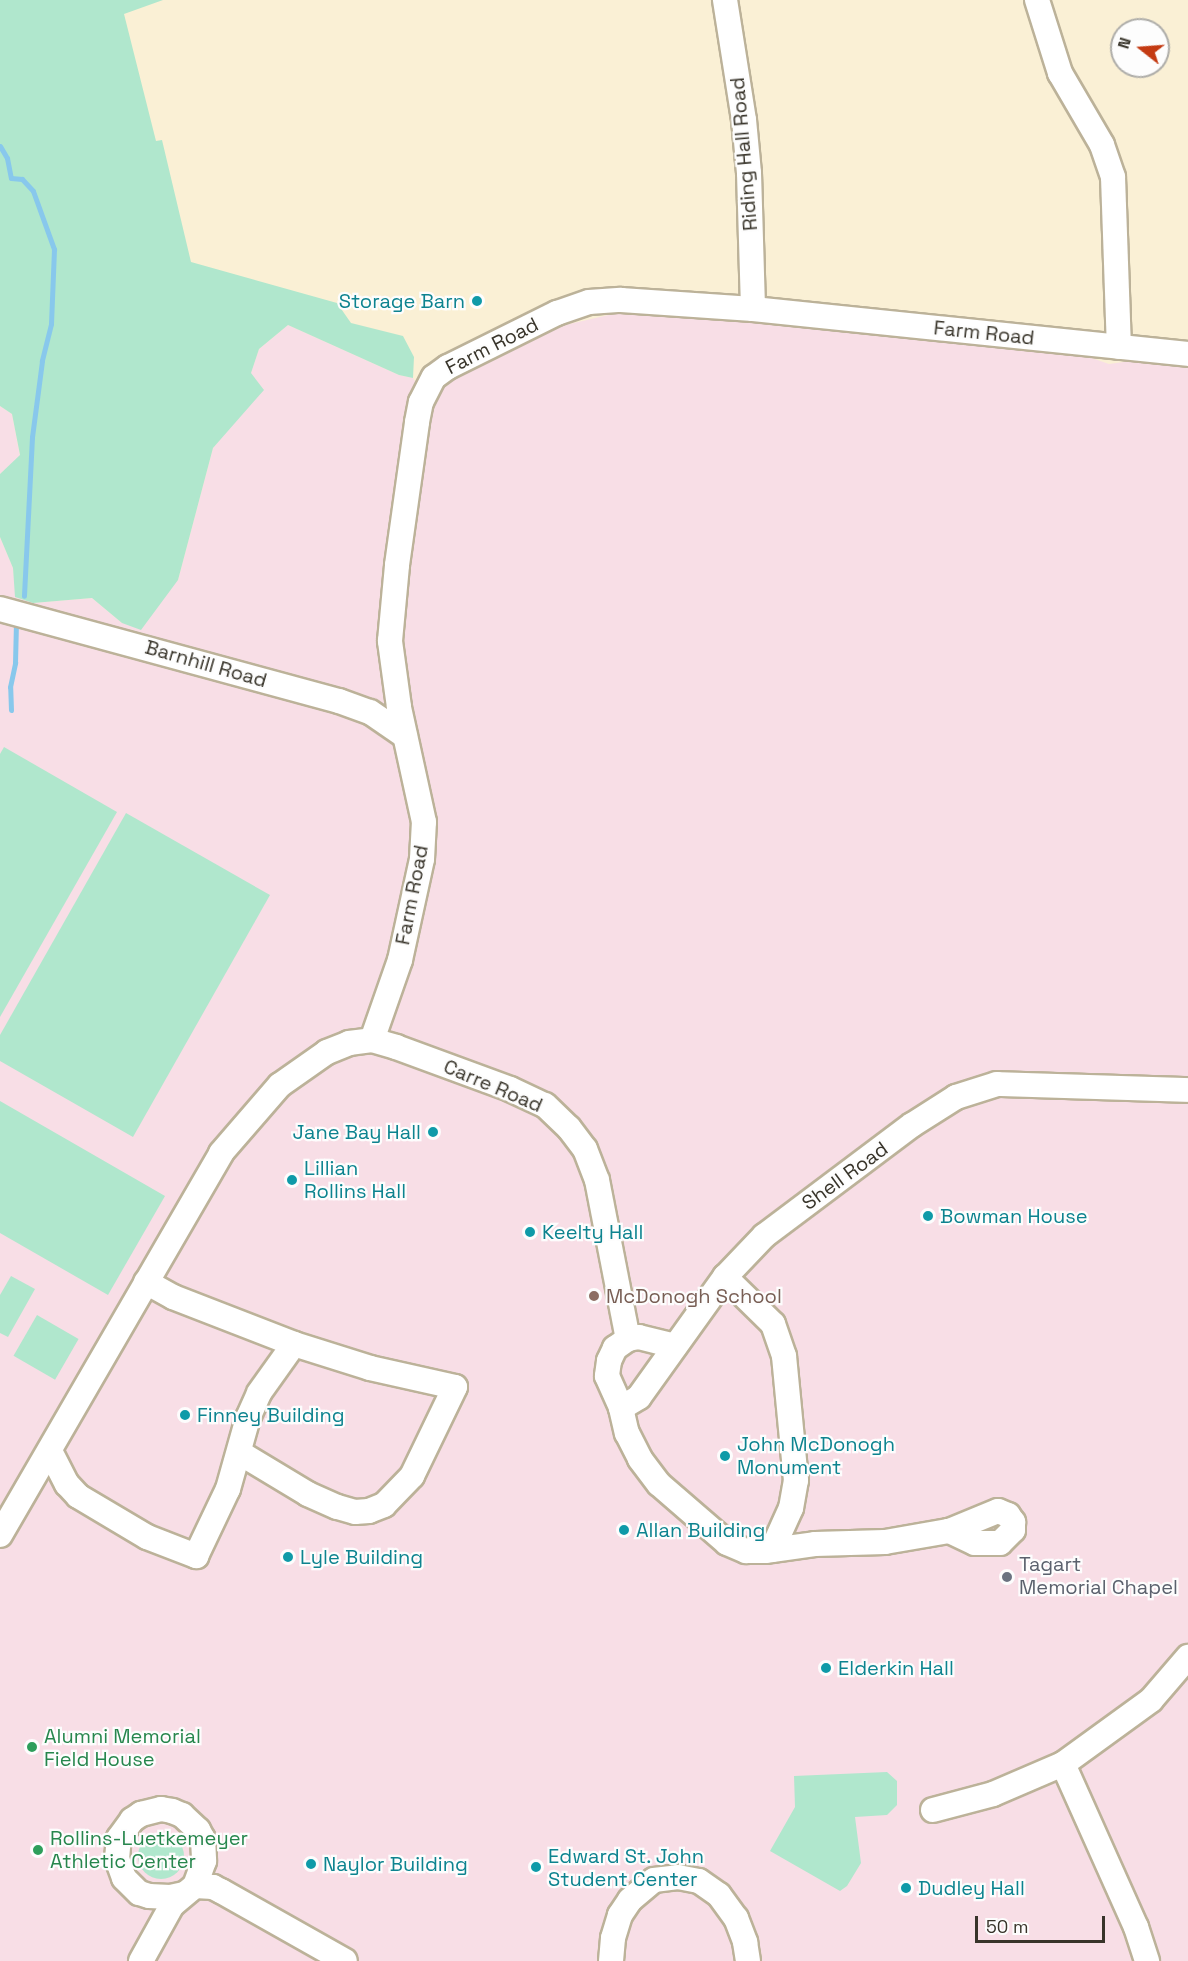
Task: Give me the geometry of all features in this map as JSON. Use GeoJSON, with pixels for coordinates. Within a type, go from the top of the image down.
{"type":"FeatureCollection","features":[{"type":"Feature","properties":{"kind":"street","name":"Riding Hall Road"},"geometry":{"type":"LineString","coordinates":[[725,0],[747,152],[753,309]]}},
{"type":"Feature","properties":{"kind":"street"},"geometry":{"type":"LineString","coordinates":[[1037,0],[1060,73],[1102,145],[1113,177],[1116,196],[1116,301],[1119,347]]}},
{"type":"Feature","properties":{"kind":"street","name":"Farm Road"},"geometry":{"type":"LineString","coordinates":[[372,1040],[400,960],[422,859],[424,822],[394,680],[390,641],[398,554],[417,422],[424,395],[434,377],[448,367],[557,313],[589,302],[621,300],[753,309],[1188,354]]}},
{"type":"Feature","properties":{"kind":"street","name":"Barnhill Road"},"geometry":{"type":"LineString","coordinates":[[0,609],[357,706],[384,720],[405,736]]}},
{"type":"Feature","properties":{"kind":"street"},"geometry":{"type":"LineString","coordinates":[[357,706],[384,693],[394,680]]}},
{"type":"Feature","properties":{"kind":"street"},"geometry":{"type":"LineString","coordinates":[[0,1535],[197,1191],[242,1127],[280,1085],[302,1068],[349,1043],[372,1040]]}},
{"type":"Feature","properties":{"kind":"street","name":"Carre Road"},"geometry":{"type":"LineString","coordinates":[[372,1040],[510,1089],[545,1105],[569,1128],[585,1149],[597,1180],[628,1339]]}},
{"type":"Feature","properties":{"kind":"street","name":"Shell Road"},"geometry":{"type":"LineString","coordinates":[[1144,1088],[1188,1080]]}},
{"type":"Feature","properties":{"kind":"street","name":"Shell Road"},"geometry":{"type":"LineString","coordinates":[[621,1408],[639,1397],[725,1277],[748,1251],[781,1223],[912,1125],[956,1096],[997,1084],[1188,1090]]}},
{"type":"Feature","properties":{"kind":"street"},"geometry":{"type":"LineString","coordinates":[[725,1277],[773,1324],[784,1356],[796,1480],[791,1508],[772,1550]]}},
{"type":"Feature","properties":{"kind":"street"},"geometry":{"type":"LineString","coordinates":[[146,1282],[173,1297],[294,1344],[370,1368],[455,1387],[412,1476],[384,1505],[369,1511],[355,1512],[337,1507],[308,1494],[240,1453]]}},
{"type":"Feature","properties":{"kind":"street"},"geometry":{"type":"LineString","coordinates":[[675,1346],[639,1337],[628,1339],[615,1348],[609,1361],[608,1376],[621,1408],[627,1433],[636,1451],[659,1484],[727,1543],[746,1551],[772,1550],[815,1544],[885,1542],[949,1531]]}},
{"type":"Feature","properties":{"kind":"street"},"geometry":{"type":"LineString","coordinates":[[50,1451],[66,1484],[78,1496],[147,1536],[196,1556],[228,1489],[248,1418],[259,1393],[294,1344]]}},
{"type":"Feature","properties":{"kind":"street"},"geometry":{"type":"LineString","coordinates":[[933,1810],[993,1794],[1063,1764],[1151,1700],[1188,1657]]}},
{"type":"Feature","properties":{"kind":"street"},"geometry":{"type":"LineString","coordinates":[[1063,1764],[1132,1917],[1147,1961]]}},
{"type":"Feature","properties":{"kind":"street"},"geometry":{"type":"LineString","coordinates":[[611,1961],[618,1922],[630,1900],[654,1880],[678,1877],[699,1881],[719,1895],[736,1918],[745,1942],[748,1961]]}},
{"type":"Feature","properties":{"kind":"street"},"geometry":{"type":"LineString","coordinates":[[141,1961],[172,1905],[189,1890],[213,1887],[345,1961]]}},
{"type":"Feature","properties":{"kind":"shaded area","name":"McDonogh School"},"geometry":{"type":"Polygon","coordinates":[[[626,311],[1063,348],[1109,364],[1146,359],[1188,363],[1188,1961],[0,1961],[0,537],[13,568],[16,597],[33,603],[92,598],[122,623],[178,580],[213,448],[234,422],[259,349],[288,325],[399,375],[413,378],[424,395],[446,380],[552,328],[626,311]]]}},
{"type":"Feature","properties":{"kind":"shaded area"},"geometry":{"type":"Polygon","coordinates":[[[0,406],[12,414],[20,456],[0,474],[0,406]]]}},
{"type":"Feature","properties":{"kind":"green space"},"geometry":{"type":"Polygon","coordinates":[[[0,0],[163,0],[124,14],[156,141],[162,140],[191,262],[337,303],[351,323],[403,336],[414,357],[413,378],[399,375],[288,325],[259,349],[251,373],[264,390],[213,448],[178,580],[141,630],[122,623],[92,598],[33,603],[15,597],[13,568],[0,537],[0,474],[20,455],[12,414],[0,406],[0,0]]]}},
{"type":"Feature","properties":{"kind":"green space"},"geometry":{"type":"Polygon","coordinates":[[[4,747],[117,812],[0,1017],[0,754],[4,747]]]}},
{"type":"Feature","properties":{"kind":"green space"},"geometry":{"type":"Polygon","coordinates":[[[126,813],[270,895],[133,1137],[0,1061],[0,1035],[126,813]]]}},
{"type":"Feature","properties":{"kind":"green space"},"geometry":{"type":"Polygon","coordinates":[[[0,1101],[165,1196],[108,1295],[0,1233],[0,1101]]]}},
{"type":"Feature","properties":{"kind":"green space"},"geometry":{"type":"Polygon","coordinates":[[[11,1276],[35,1289],[8,1337],[0,1333],[0,1295],[11,1276]]]}},
{"type":"Feature","properties":{"kind":"green space"},"geometry":{"type":"Polygon","coordinates":[[[37,1315],[79,1339],[55,1380],[14,1356],[37,1315]]]}},
{"type":"Feature","properties":{"kind":"green space"},"geometry":{"type":"Polygon","coordinates":[[[887,1772],[897,1781],[897,1805],[887,1815],[855,1817],[861,1863],[847,1886],[840,1891],[770,1851],[795,1807],[794,1776],[887,1772]]]}},
{"type":"Feature","properties":{"kind":"green space"},"geometry":{"type":"Polygon","coordinates":[[[161,1833],[177,1840],[184,1856],[177,1872],[161,1879],[145,1872],[138,1856],[145,1840],[161,1833]]]}},
{"type":"Feature","properties":{"kind":"waterway"},"geometry":{"type":"LineString","coordinates":[[0,146],[7,158],[11,178],[22,179],[33,191],[54,249],[51,324],[42,361],[32,437],[24,596]]}},
{"type":"Feature","properties":{"kind":"waterway"},"geometry":{"type":"LineString","coordinates":[[11,710],[10,687],[15,663],[16,622]]}},
{"type":"Feature","properties":{"kind":"place","name":"Storage Barn"},"geometry":{"type":"Point","coordinates":[477,301]}},
{"type":"Feature","properties":{"kind":"place","name":"Jane Bay Hall"},"geometry":{"type":"Point","coordinates":[433,1132]}},
{"type":"Feature","properties":{"kind":"place","name":"Lillian Rollins Hall"},"geometry":{"type":"Point","coordinates":[292,1180]}},
{"type":"Feature","properties":{"kind":"place","name":"Bowman House"},"geometry":{"type":"Point","coordinates":[928,1216]}},
{"type":"Feature","properties":{"kind":"place","name":"Keelty Hall"},"geometry":{"type":"Point","coordinates":[530,1232]}},
{"type":"Feature","properties":{"kind":"place","name":"McDonogh School"},"geometry":{"type":"Point","coordinates":[594,1296]}},
{"type":"Feature","properties":{"kind":"place","name":"Finney Building"},"geometry":{"type":"Point","coordinates":[185,1415]}},
{"type":"Feature","properties":{"kind":"place","name":"John McDonogh Monument"},"geometry":{"type":"Point","coordinates":[725,1456]}},
{"type":"Feature","properties":{"kind":"place","name":"Allan Building"},"geometry":{"type":"Point","coordinates":[624,1530]}},
{"type":"Feature","properties":{"kind":"place","name":"Lyle Building"},"geometry":{"type":"Point","coordinates":[288,1557]}},
{"type":"Feature","properties":{"kind":"place","name":"Tagart Memorial Chapel"},"geometry":{"type":"Point","coordinates":[1007,1577]}},
{"type":"Feature","properties":{"kind":"place","name":"Elderkin Hall"},"geometry":{"type":"Point","coordinates":[826,1668]}},
{"type":"Feature","properties":{"kind":"place","name":"Alumni Memorial Field House"},"geometry":{"type":"Point","coordinates":[32,1747]}},
{"type":"Feature","properties":{"kind":"place","name":"Rollins-Luetkemeyer Athletic Center"},"geometry":{"type":"Point","coordinates":[38,1850]}},
{"type":"Feature","properties":{"kind":"place","name":"Naylor Building"},"geometry":{"type":"Point","coordinates":[311,1864]}},
{"type":"Feature","properties":{"kind":"place","name":"Edward St. John Student Center"},"geometry":{"type":"Point","coordinates":[536,1867]}},
{"type":"Feature","properties":{"kind":"place","name":"Dudley Hall"},"geometry":{"type":"Point","coordinates":[906,1888]}}]}
